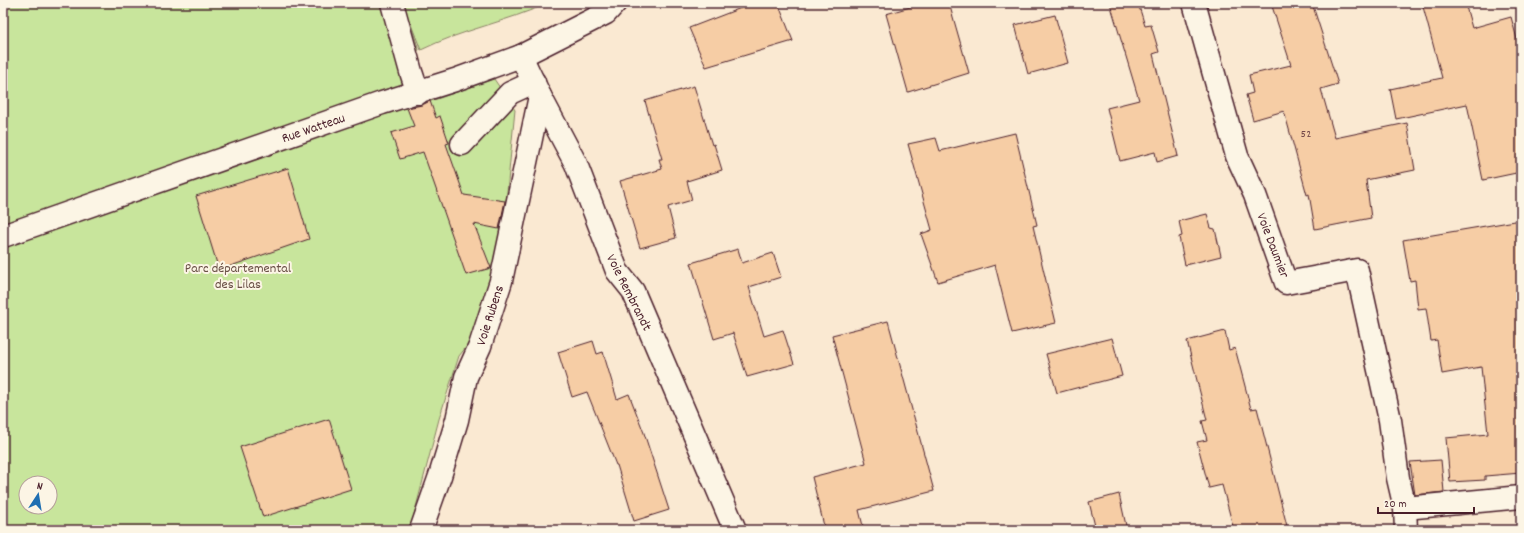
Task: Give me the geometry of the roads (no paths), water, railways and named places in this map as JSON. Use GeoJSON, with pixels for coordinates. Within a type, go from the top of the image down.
{"type":"FeatureCollection","features":[{"type":"Feature","properties":{"kind":"street"},"geometry":{"type":"LineString","coordinates":[[392,3],[418,93]]}},
{"type":"Feature","properties":{"kind":"street","name":"Rue Watteau"},"geometry":{"type":"LineString","coordinates":[[3,236],[382,103],[418,93],[521,56],[606,12],[614,3]]}},
{"type":"Feature","properties":{"kind":"street","name":"Voie Daumier"},"geometry":{"type":"LineString","coordinates":[[1194,3],[1237,156],[1255,195],[1286,283],[1357,270],[1390,420],[1398,478],[1405,508],[1406,530]]}},
{"type":"Feature","properties":{"kind":"street","name":"Voie Rembrandt"},"geometry":{"type":"LineString","coordinates":[[521,56],[576,164],[617,271],[633,291],[735,530]]}},
{"type":"Feature","properties":{"kind":"street"},"geometry":{"type":"LineString","coordinates":[[462,144],[510,93],[537,89]]}},
{"type":"Feature","properties":{"kind":"street","name":"Voie Rubens"},"geometry":{"type":"LineString","coordinates":[[421,530],[440,476],[456,420],[466,377],[480,346],[501,281],[537,89]]}},
{"type":"Feature","properties":{"kind":"street"},"geometry":{"type":"LineString","coordinates":[[1405,508],[1521,497]]}},
{"type":"Feature","properties":{"kind":"park label","name":"Parc départemental des Lilas"},"geometry":{"type":"Point","coordinates":[238,276]}}]}
